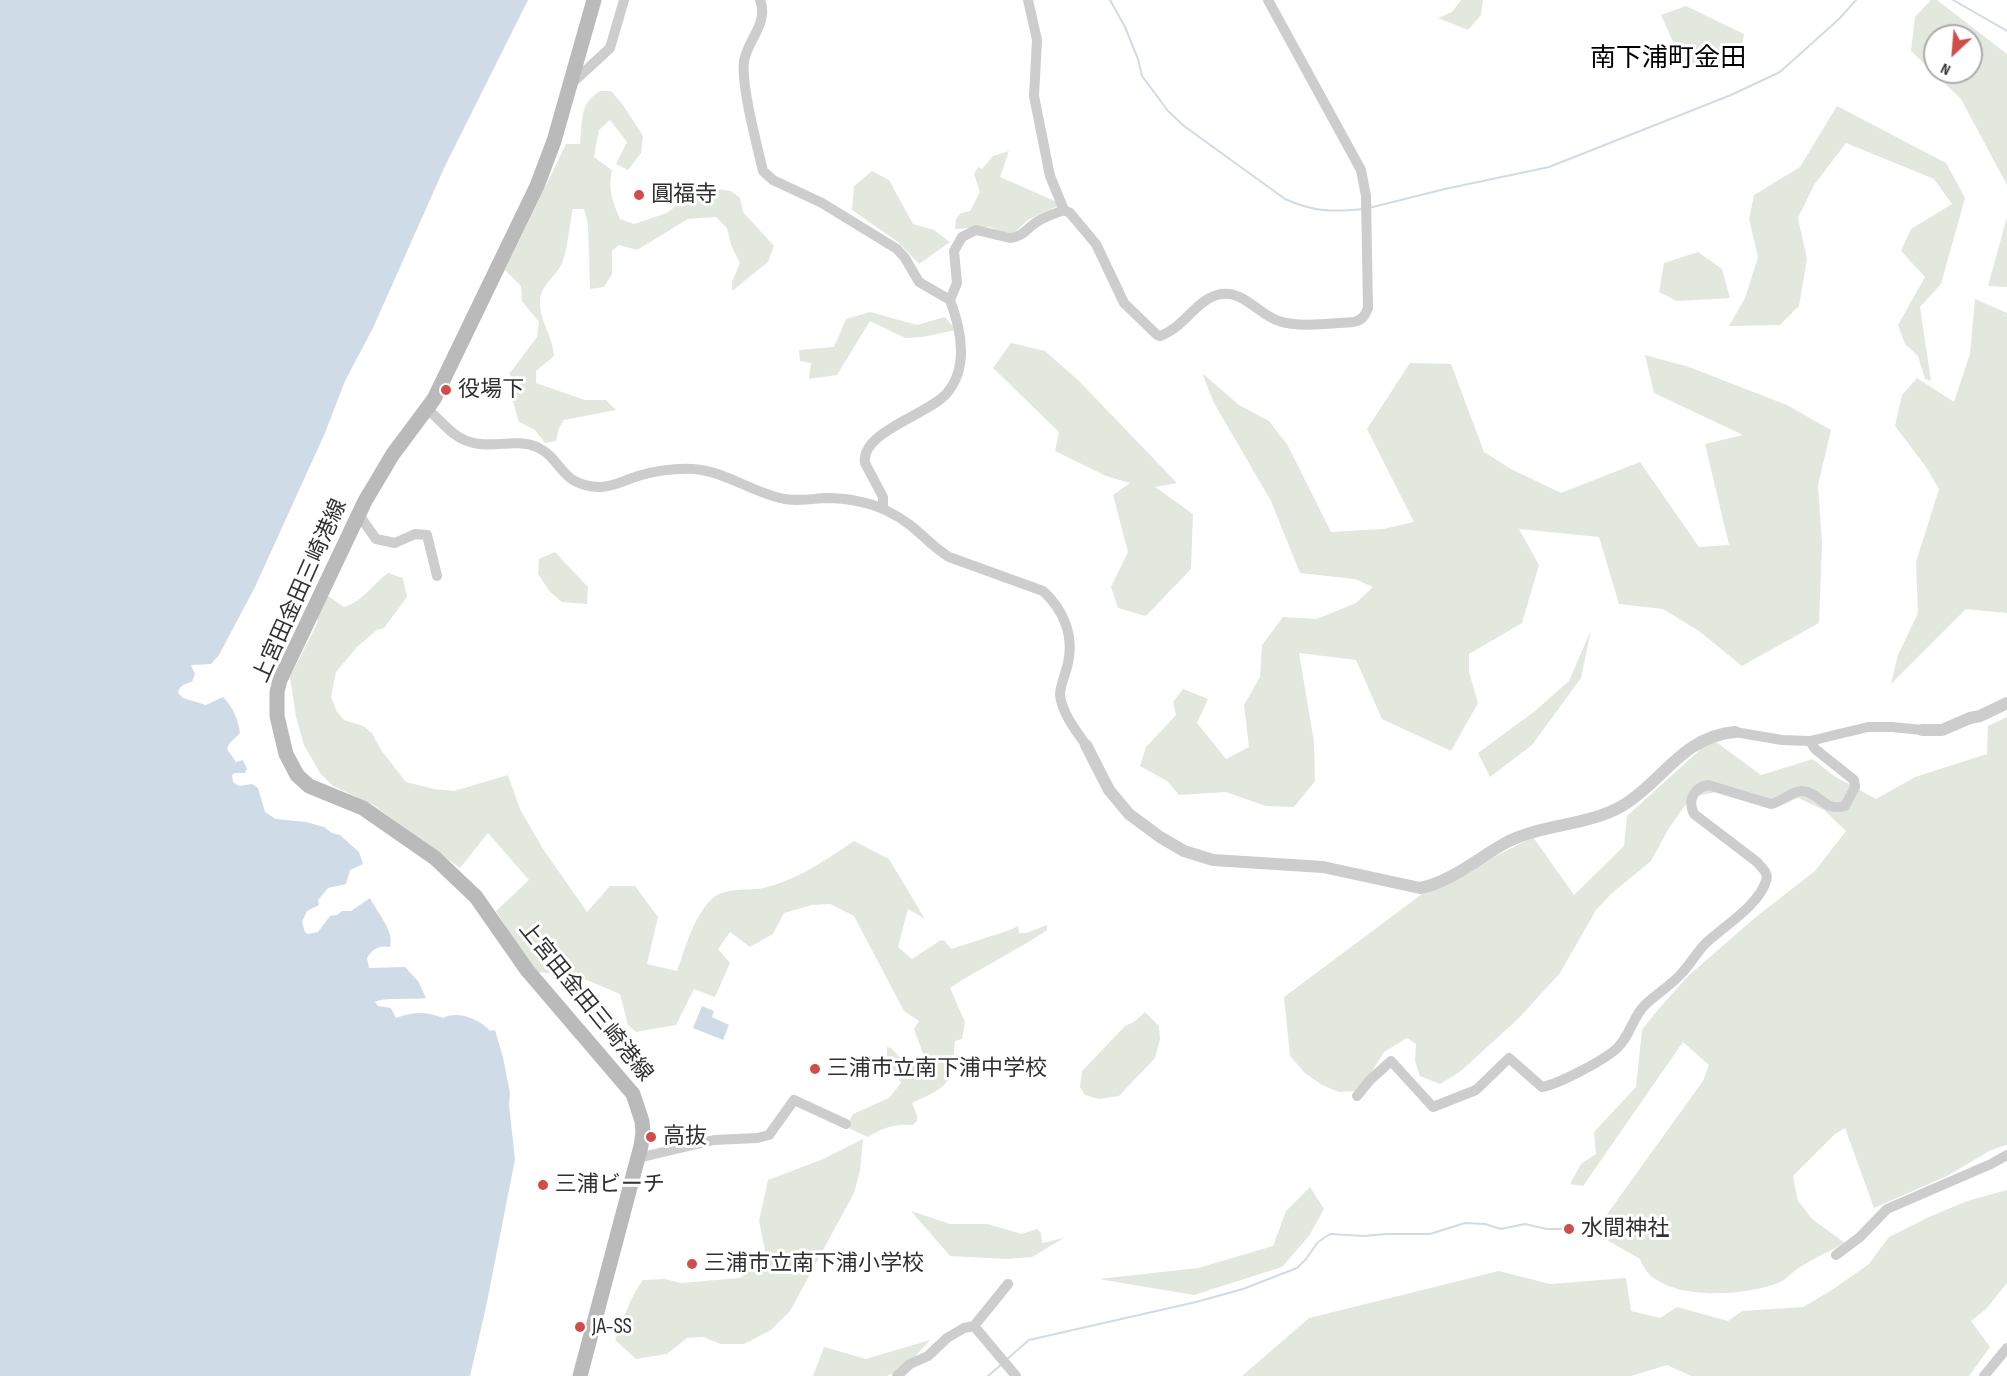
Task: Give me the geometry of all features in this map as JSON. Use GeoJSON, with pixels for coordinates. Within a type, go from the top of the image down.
{"type":"FeatureCollection","features":[{"type":"Feature","properties":{"kind":"main road","name":"上宮田金田三崎港線"},"geometry":{"type":"LineString","coordinates":[[580,1376],[644,1132],[638,1105],[633,1094],[527,970],[476,897],[435,858],[363,808],[309,786],[297,775],[290,764],[277,716],[277,692],[282,675],[359,515],[393,454],[427,409],[441,384],[537,186],[554,141],[594,0]]}},
{"type":"Feature","properties":{"kind":"street"},"geometry":{"type":"LineString","coordinates":[[570,85],[610,48],[624,0]]}},
{"type":"Feature","properties":{"kind":"street"},"geometry":{"type":"LineString","coordinates":[[760,0],[763,9],[762,19],[744,60],[746,89],[763,171],[773,180],[822,203],[887,242],[905,258],[919,282],[950,300]]}},
{"type":"Feature","properties":{"kind":"street"},"geometry":{"type":"LineString","coordinates":[[1028,0],[1037,40],[1034,96],[1050,176],[1064,210],[1075,218],[1096,244],[1124,303],[1160,336],[1176,329],[1207,300],[1220,294],[1245,299],[1271,318],[1287,323],[1354,322],[1360,320],[1368,308],[1365,186],[1361,170],[1268,0]]}},
{"type":"Feature","properties":{"kind":"street"},"geometry":{"type":"LineString","coordinates":[[883,509],[883,497],[864,457],[876,440],[898,424],[940,400],[951,387],[958,370],[961,338],[950,300],[957,283],[954,251],[962,237],[976,230],[1016,238],[1042,218],[1064,210]]}},
{"type":"Feature","properties":{"kind":"street"},"geometry":{"type":"LineString","coordinates":[[427,409],[456,435],[468,442],[494,445],[527,444],[540,448],[566,476],[586,485],[601,487],[616,485],[653,472],[693,469],[717,475],[778,498],[794,500],[826,498],[863,502],[883,509],[909,524],[935,549],[949,556],[1043,591],[1056,602],[1066,625],[1070,648],[1060,692],[1061,699],[1073,727],[1086,745],[1109,790],[1129,814],[1160,837],[1184,851],[1214,860],[1323,867],[1420,888],[1451,876],[1523,835],[1569,825],[1620,807],[1645,790],[1689,749],[1714,735],[1735,732],[1782,740],[1810,741],[1868,728],[1942,730],[2007,703]]}},
{"type":"Feature","properties":{"kind":"street"},"geometry":{"type":"LineString","coordinates":[[359,515],[376,539],[395,543],[415,534],[427,535],[437,576]]}},
{"type":"Feature","properties":{"kind":"street"},"geometry":{"type":"LineString","coordinates":[[1357,1095],[1391,1061],[1433,1107],[1476,1090],[1509,1058],[1542,1087],[1557,1082],[1613,1052],[1626,1038],[1643,1007],[1678,977],[1704,945],[1745,909],[1766,884],[1765,870],[1757,862],[1694,814],[1691,807],[1693,794],[1708,785],[1771,804],[1800,791],[1808,792],[1835,808],[1845,806],[1855,787],[1854,780],[1815,749],[1810,741]]}},
{"type":"Feature","properties":{"kind":"street"},"geometry":{"type":"LineString","coordinates":[[638,1158],[714,1140],[757,1138],[769,1135],[794,1100],[846,1124]]}},
{"type":"Feature","properties":{"kind":"street"},"geometry":{"type":"LineString","coordinates":[[1836,1255],[1860,1238],[1887,1209],[2007,1155]]}},
{"type":"Feature","properties":{"kind":"street"},"geometry":{"type":"LineString","coordinates":[[897,1376],[910,1364],[928,1356],[947,1338],[964,1328],[974,1326],[1008,1284]]}},
{"type":"Feature","properties":{"kind":"street"},"geometry":{"type":"LineString","coordinates":[[974,1326],[1013,1372]]}},
{"type":"Feature","properties":{"kind":"street"},"geometry":{"type":"LineString","coordinates":[[1984,1376],[2007,1348]]}},
{"type":"Feature","properties":{"kind":"shaded area"},"geometry":{"type":"Polygon","coordinates":[[[0,0],[528,0],[445,166],[373,328],[345,381],[325,433],[255,587],[219,655],[211,664],[191,665],[195,674],[192,682],[183,685],[178,693],[183,698],[206,705],[223,697],[230,705],[240,733],[227,749],[236,762],[243,760],[247,769],[245,773],[232,775],[233,782],[239,786],[252,784],[258,788],[265,812],[276,819],[306,822],[324,827],[340,835],[359,852],[363,864],[350,870],[346,884],[328,888],[318,900],[319,905],[307,911],[302,922],[305,932],[308,934],[318,932],[330,916],[342,911],[351,911],[370,898],[388,929],[391,941],[390,947],[379,947],[369,955],[367,958],[369,968],[405,967],[418,981],[426,998],[379,1000],[375,1002],[378,1006],[391,1008],[396,1018],[420,1013],[443,1018],[461,1015],[474,1020],[490,1031],[495,1030],[510,1093],[509,1105],[515,1159],[470,1376],[0,1376],[0,0]]]}},
{"type":"Feature","properties":{"kind":"shaded area"},"geometry":{"type":"Polygon","coordinates":[[[1461,0],[1483,0],[1481,15],[1468,30],[1438,18],[1452,12],[1461,0]]]}},
{"type":"Feature","properties":{"kind":"shaded area"},"geometry":{"type":"Polygon","coordinates":[[[1931,0],[1937,0],[1968,24],[1923,24],[1923,63],[1911,51],[1915,17],[1931,0]]]}},
{"type":"Feature","properties":{"kind":"shaded area"},"geometry":{"type":"Polygon","coordinates":[[[1686,6],[1744,34],[1741,54],[1713,69],[1681,60],[1661,15],[1686,6]]]}},
{"type":"Feature","properties":{"kind":"shaded area"},"geometry":{"type":"Polygon","coordinates":[[[1983,35],[2007,54],[2007,185],[1961,99],[1945,84],[1983,84],[1983,35]]]}},
{"type":"Feature","properties":{"kind":"shaded area"},"geometry":{"type":"Polygon","coordinates":[[[600,91],[611,91],[643,136],[641,153],[628,170],[616,164],[627,142],[610,120],[599,130],[594,157],[612,170],[610,183],[620,219],[634,224],[667,213],[692,193],[708,188],[731,191],[740,198],[743,212],[774,246],[768,262],[732,291],[732,282],[740,263],[731,245],[727,228],[716,217],[688,219],[637,250],[619,245],[612,251],[612,274],[604,287],[590,289],[588,224],[584,209],[573,209],[563,259],[542,291],[540,308],[554,356],[536,371],[536,383],[585,400],[606,400],[616,410],[564,420],[559,428],[556,441],[545,443],[535,430],[519,422],[511,395],[510,373],[537,337],[539,322],[522,301],[521,286],[505,270],[566,144],[580,144],[585,108],[593,96],[600,91]]]}},
{"type":"Feature","properties":{"kind":"shaded area"},"geometry":{"type":"Polygon","coordinates":[[[1837,106],[1946,163],[1965,198],[1941,284],[1920,307],[1931,381],[1925,379],[1918,356],[1905,344],[1898,325],[1925,277],[1901,251],[1911,229],[1952,204],[1934,179],[1846,143],[1814,185],[1798,218],[1807,259],[1799,306],[1780,325],[1729,326],[1745,298],[1758,257],[1749,219],[1754,195],[1800,167],[1837,106]]]}},
{"type":"Feature","properties":{"kind":"shaded area"},"geometry":{"type":"Polygon","coordinates":[[[1009,151],[1000,177],[1057,202],[1058,206],[1029,219],[1014,233],[990,227],[955,229],[956,219],[961,213],[970,211],[980,192],[974,174],[978,167],[982,169],[993,156],[1009,151]]]}},
{"type":"Feature","properties":{"kind":"shaded area"},"geometry":{"type":"Polygon","coordinates":[[[872,171],[889,180],[913,224],[934,230],[950,242],[919,264],[898,242],[852,210],[854,186],[872,171]]]}},
{"type":"Feature","properties":{"kind":"shaded area"},"geometry":{"type":"Polygon","coordinates":[[[2007,217],[2007,287],[1988,286],[2007,217]]]}},
{"type":"Feature","properties":{"kind":"shaded area"},"geometry":{"type":"Polygon","coordinates":[[[1698,252],[1722,269],[1730,298],[1677,301],[1659,292],[1664,263],[1698,252]]]}},
{"type":"Feature","properties":{"kind":"shaded area"},"geometry":{"type":"Polygon","coordinates":[[[1975,299],[2007,313],[2007,613],[1966,609],[1891,684],[1898,655],[1918,613],[1916,562],[1939,489],[1926,467],[1895,426],[1902,395],[1917,378],[1954,402],[1970,354],[1975,299]]]}},
{"type":"Feature","properties":{"kind":"shaded area"},"geometry":{"type":"Polygon","coordinates":[[[870,312],[917,325],[945,317],[956,330],[905,338],[870,321],[837,375],[809,379],[811,363],[800,361],[799,350],[834,347],[846,319],[870,312]]]}},
{"type":"Feature","properties":{"kind":"shaded area"},"geometry":{"type":"Polygon","coordinates":[[[1011,343],[1045,351],[1078,380],[1177,483],[1155,487],[1193,514],[1191,569],[1146,616],[1118,608],[1111,587],[1128,552],[1113,495],[1130,483],[1106,476],[1055,451],[1059,432],[993,368],[1011,343]]]}},
{"type":"Feature","properties":{"kind":"shaded area"},"geometry":{"type":"Polygon","coordinates":[[[1645,355],[1689,367],[1787,405],[1831,430],[1818,485],[1822,543],[1819,623],[1742,666],[1699,631],[1663,609],[1619,604],[1599,537],[1519,529],[1539,565],[1522,623],[1469,654],[1469,672],[1478,703],[1451,751],[1382,719],[1356,660],[1299,653],[1314,742],[1315,781],[1294,807],[1266,806],[1226,792],[1179,795],[1167,781],[1140,766],[1146,747],[1176,715],[1173,702],[1183,689],[1208,699],[1197,723],[1226,759],[1249,747],[1244,705],[1260,677],[1262,645],[1283,617],[1317,619],[1356,603],[1373,587],[1355,579],[1300,573],[1271,501],[1214,403],[1202,373],[1239,405],[1269,421],[1288,446],[1331,532],[1383,529],[1414,522],[1367,429],[1410,363],[1451,364],[1484,452],[1511,469],[1561,493],[1640,462],[1699,547],[1729,545],[1705,444],[1743,435],[1654,393],[1645,355]]]}},
{"type":"Feature","properties":{"kind":"shaded area"},"geometry":{"type":"Polygon","coordinates":[[[555,552],[588,587],[587,604],[562,602],[550,592],[538,574],[539,559],[555,552]]]}},
{"type":"Feature","properties":{"kind":"shaded area"},"geometry":{"type":"Polygon","coordinates":[[[388,573],[403,578],[407,597],[384,628],[377,630],[357,647],[336,672],[331,697],[337,712],[344,720],[363,726],[372,733],[381,750],[406,782],[454,791],[508,775],[520,809],[543,849],[587,912],[610,886],[635,886],[658,917],[647,964],[677,971],[697,919],[707,904],[719,894],[733,890],[763,888],[788,880],[822,862],[854,841],[889,859],[925,919],[908,909],[898,947],[912,959],[941,940],[945,941],[951,949],[1018,926],[1019,933],[1026,933],[1047,925],[1047,930],[1035,938],[950,988],[965,1022],[962,1039],[955,1041],[952,1066],[947,1081],[935,1092],[912,1103],[917,1115],[917,1121],[913,1125],[890,1127],[868,1137],[846,1127],[853,1114],[889,1098],[901,1083],[887,1059],[887,1047],[891,1048],[908,1066],[912,1066],[924,1056],[914,1029],[919,1021],[904,1011],[854,916],[830,904],[812,905],[784,913],[773,934],[750,947],[730,932],[718,949],[730,963],[715,997],[694,989],[676,1025],[636,1032],[628,1025],[620,994],[575,975],[535,972],[496,911],[529,880],[488,833],[460,868],[372,804],[333,786],[320,773],[304,745],[296,717],[290,677],[317,624],[321,597],[328,596],[344,607],[350,605],[388,573]]]}},
{"type":"Feature","properties":{"kind":"shaded area"},"geometry":{"type":"Polygon","coordinates":[[[1591,630],[1581,678],[1532,745],[1490,777],[1478,753],[1535,711],[1569,681],[1591,630]]]}},
{"type":"Feature","properties":{"kind":"shaded area"},"geometry":{"type":"Polygon","coordinates":[[[2007,717],[2007,1145],[1991,1150],[1947,1176],[1874,1208],[1845,1128],[1835,1134],[1793,1176],[1798,1201],[1812,1219],[1845,1243],[1805,1264],[1781,1282],[1763,1288],[1723,1293],[1681,1290],[1663,1283],[1649,1273],[1640,1259],[1605,1239],[1600,1224],[1703,1081],[1709,1065],[1683,1042],[1583,1186],[1570,1184],[1581,1164],[1596,1154],[1594,1132],[1636,1087],[1642,1030],[1656,1012],[1687,977],[1757,916],[1815,871],[1846,831],[1824,810],[1798,798],[1774,808],[1716,792],[1691,797],[1669,828],[1651,861],[1611,894],[1596,910],[1560,973],[1519,1018],[1461,1071],[1440,1084],[1420,1076],[1415,1061],[1416,1044],[1407,1038],[1384,1052],[1366,1081],[1356,1091],[1339,1092],[1322,1085],[1305,1073],[1290,1056],[1284,997],[1422,894],[1533,837],[1574,895],[1624,846],[1627,816],[1712,739],[1761,775],[1813,759],[1834,776],[1876,799],[1915,777],[1987,754],[1988,726],[2007,717]]]}},
{"type":"Feature","properties":{"kind":"shaded area"},"geometry":{"type":"Polygon","coordinates":[[[702,1006],[714,1011],[712,1017],[729,1025],[723,1040],[693,1028],[702,1006]]]}},
{"type":"Feature","properties":{"kind":"shaded area"},"geometry":{"type":"Polygon","coordinates":[[[1145,1012],[1159,1026],[1160,1039],[1155,1058],[1119,1096],[1099,1099],[1085,1095],[1080,1087],[1082,1071],[1125,1026],[1134,1022],[1145,1012]]]}},
{"type":"Feature","properties":{"kind":"shaded area"},"geometry":{"type":"Polygon","coordinates":[[[863,1139],[860,1171],[854,1193],[790,1311],[771,1330],[744,1344],[721,1344],[703,1337],[687,1338],[667,1354],[636,1359],[615,1340],[630,1302],[643,1280],[665,1279],[681,1283],[740,1278],[756,1265],[765,1250],[759,1221],[768,1180],[821,1160],[863,1139]]]}},
{"type":"Feature","properties":{"kind":"shaded area"},"geometry":{"type":"Polygon","coordinates":[[[1310,1187],[1324,1209],[1309,1236],[1282,1267],[1194,1295],[1099,1279],[1198,1268],[1273,1246],[1286,1211],[1310,1187]]]}},
{"type":"Feature","properties":{"kind":"shaded area"},"geometry":{"type":"Polygon","coordinates":[[[2007,1190],[2007,1283],[1986,1309],[1971,1321],[1990,1347],[1969,1376],[1691,1376],[1667,1365],[1631,1376],[1242,1376],[1309,1318],[1499,1271],[1550,1284],[1626,1278],[1631,1311],[1660,1318],[1677,1307],[1728,1321],[1742,1311],[1803,1307],[1869,1264],[1889,1237],[1967,1201],[2007,1190]]]}},
{"type":"Feature","properties":{"kind":"shaded area"},"geometry":{"type":"Polygon","coordinates":[[[911,1211],[950,1224],[987,1224],[1022,1234],[1037,1229],[1041,1233],[1042,1243],[1064,1238],[1032,1257],[1007,1259],[950,1256],[911,1211]]]}},
{"type":"Feature","properties":{"kind":"shaded area"},"geometry":{"type":"Polygon","coordinates":[[[930,1340],[916,1356],[887,1376],[813,1376],[824,1347],[866,1359],[930,1340]]]}},
{"type":"Feature","properties":{"kind":"waterway"},"geometry":{"type":"LineString","coordinates":[[1110,0],[1125,27],[1142,76],[1168,111],[1184,126],[1285,199],[1323,210],[1363,209]]}},
{"type":"Feature","properties":{"kind":"waterway"},"geometry":{"type":"LineString","coordinates":[[1369,208],[1549,167],[1731,95],[1780,72],[1839,19],[1856,0]]}},
{"type":"Feature","properties":{"kind":"waterway"},"geometry":{"type":"LineString","coordinates":[[1953,0],[2007,31]]}},
{"type":"Feature","properties":{"kind":"waterway"},"geometry":{"type":"LineString","coordinates":[[1006,1360],[1029,1340],[1243,1289],[1297,1268],[1318,1242],[1330,1234],[1363,1236],[1430,1234],[1465,1223],[1485,1224],[1501,1229],[1525,1224],[1547,1229],[1569,1229]]}},
{"type":"Feature","properties":{"kind":"waterway"},"geometry":{"type":"LineString","coordinates":[[988,1376],[1002,1364]]}},
{"type":"Feature","properties":{"kind":"place","name":"圓福寺"},"geometry":{"type":"Point","coordinates":[639,195]}},
{"type":"Feature","properties":{"kind":"place","name":"役場下"},"geometry":{"type":"Point","coordinates":[446,390]}},
{"type":"Feature","properties":{"kind":"place","name":"三浦市立南下浦中学校"},"geometry":{"type":"Point","coordinates":[815,1069]}},
{"type":"Feature","properties":{"kind":"place","name":"高抜"},"geometry":{"type":"Point","coordinates":[651,1137]}},
{"type":"Feature","properties":{"kind":"place","name":"三浦ビーチ"},"geometry":{"type":"Point","coordinates":[543,1185]}},
{"type":"Feature","properties":{"kind":"place","name":"水間神社"},"geometry":{"type":"Point","coordinates":[1569,1229]}},
{"type":"Feature","properties":{"kind":"place","name":"三浦市立南下浦小学校"},"geometry":{"type":"Point","coordinates":[692,1264]}},
{"type":"Feature","properties":{"kind":"place","name":"JA-SS"},"geometry":{"type":"Point","coordinates":[580,1327]}},
{"type":"Feature","properties":{"kind":"district","name":"南下浦町金田"},"geometry":{"type":"Point","coordinates":[1668,59]}}]}
